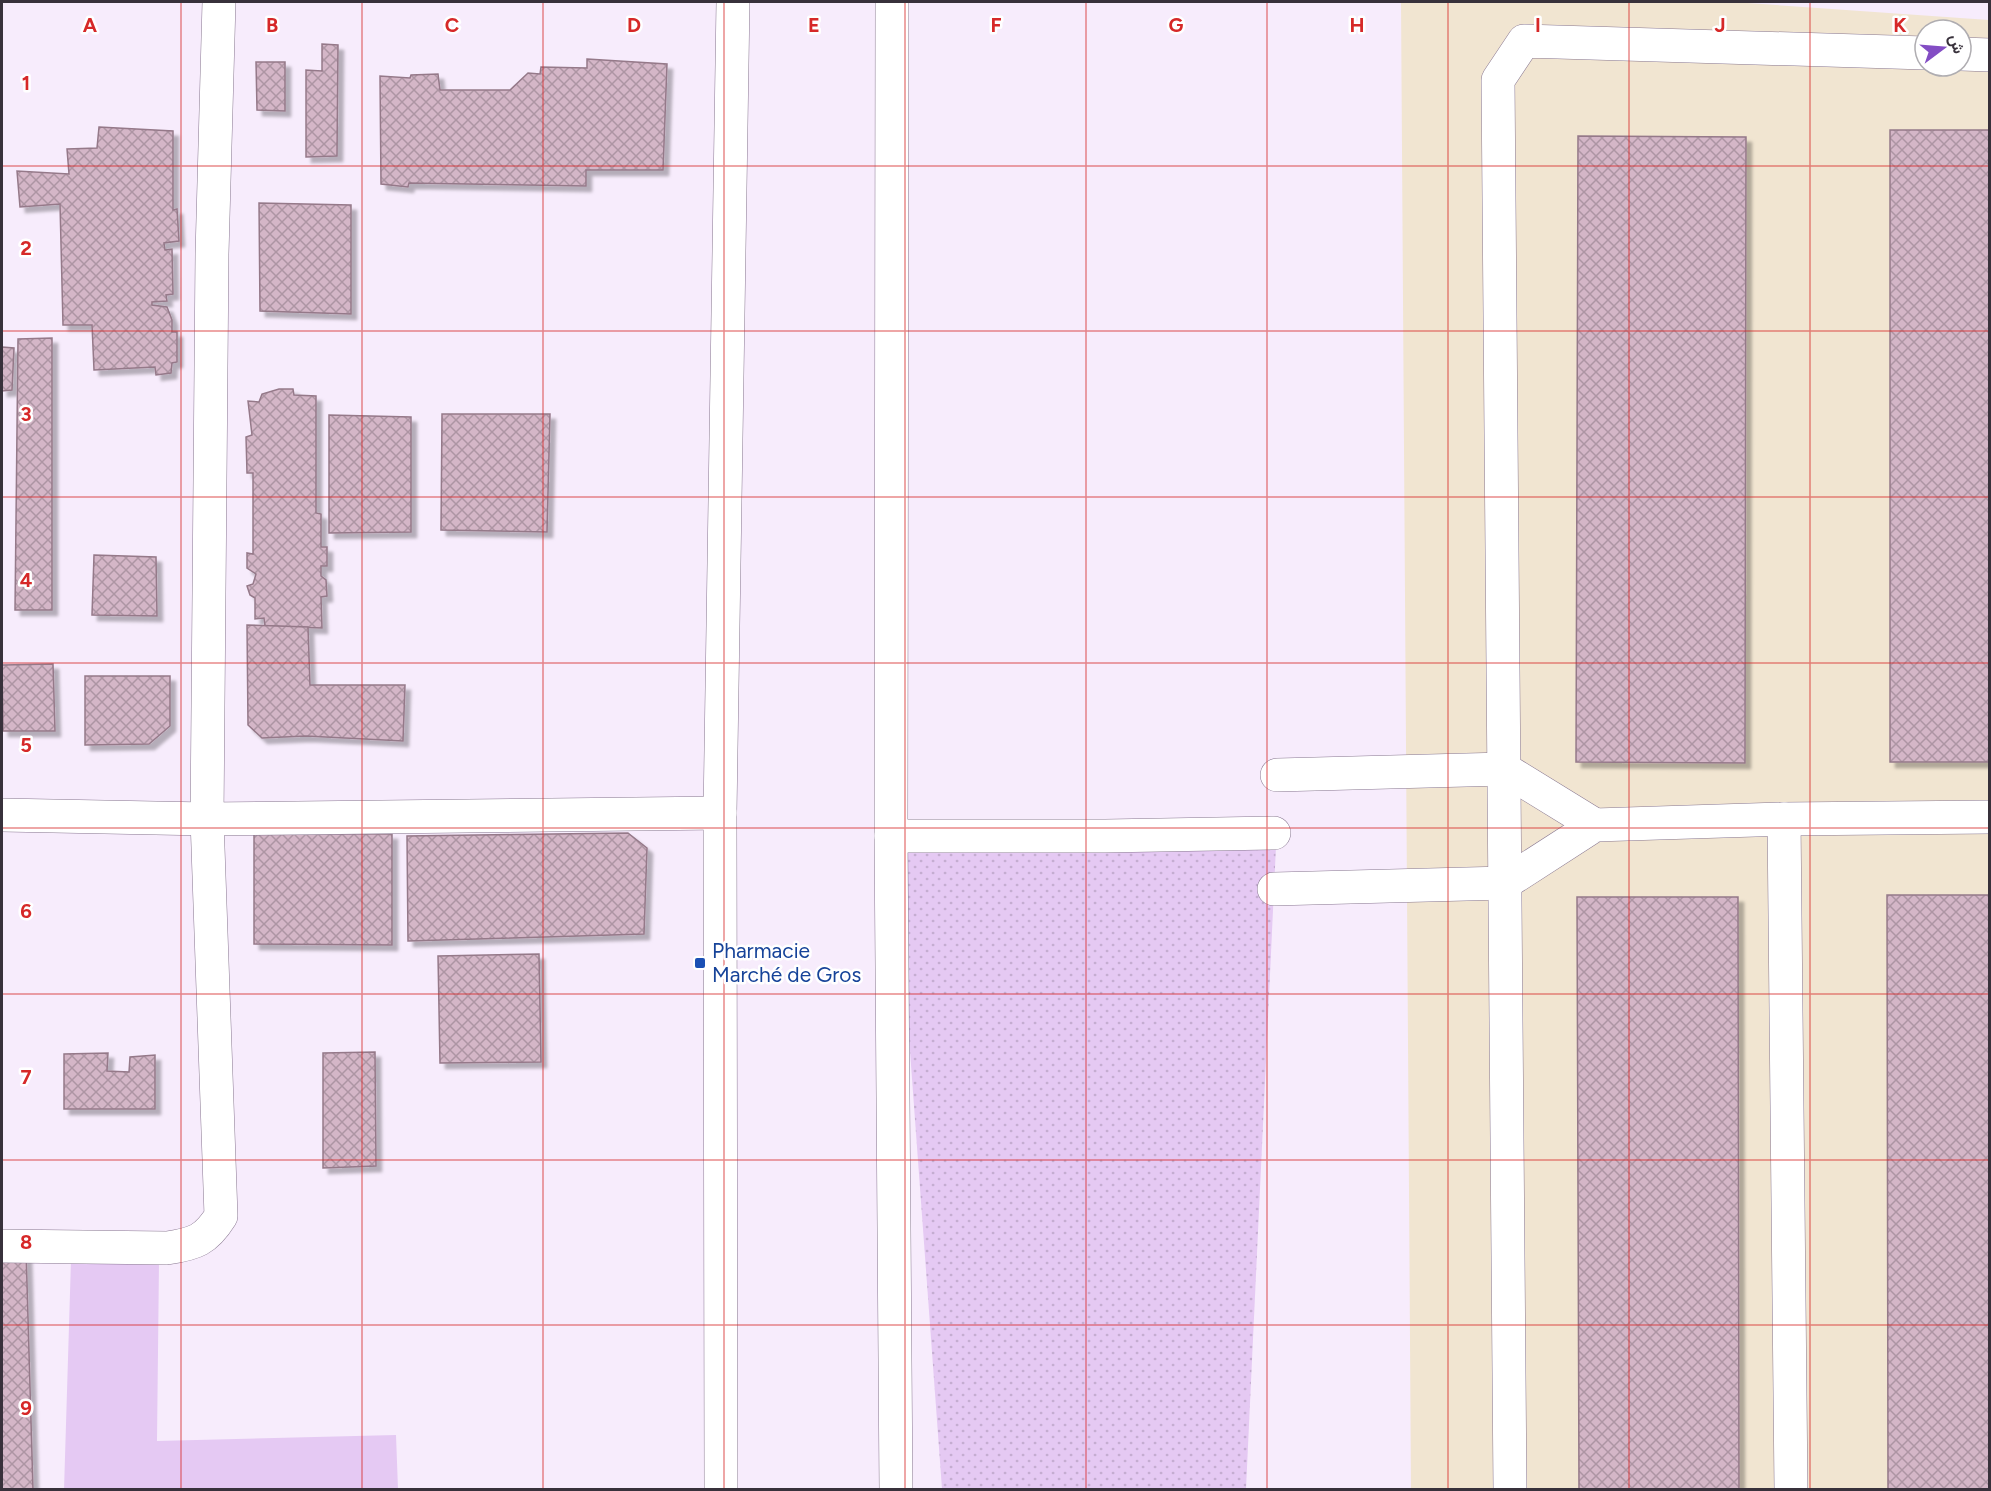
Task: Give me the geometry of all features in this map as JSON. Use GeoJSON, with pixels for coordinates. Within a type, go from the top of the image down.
{"type":"FeatureCollection","features":[{"type":"Feature","properties":{"kind":"street"},"geometry":{"type":"LineString","coordinates":[[2,1246],[177,1247],[201,1239],[212,1231],[221,1216],[207,819],[212,254],[219,2]]}},
{"type":"Feature","properties":{"kind":"street"},"geometry":{"type":"LineString","coordinates":[[722,1490],[720,813],[733,2]]}},
{"type":"Feature","properties":{"kind":"street"},"geometry":{"type":"LineString","coordinates":[[892,2],[891,836],[896,1490]]}},
{"type":"Feature","properties":{"kind":"street"},"geometry":{"type":"LineString","coordinates":[[1510,1490],[1498,80],[1524,41],[1913,53]]}},
{"type":"Feature","properties":{"kind":"street"},"geometry":{"type":"LineString","coordinates":[[1973,54],[1989,55]]}},
{"type":"Feature","properties":{"kind":"street"},"geometry":{"type":"LineString","coordinates":[[1276,775],[1504,769],[1595,825]]}},
{"type":"Feature","properties":{"kind":"street"},"geometry":{"type":"LineString","coordinates":[[2,815],[207,819],[720,813]]}},
{"type":"Feature","properties":{"kind":"street"},"geometry":{"type":"LineString","coordinates":[[1274,889],[1505,883],[1595,825],[1784,819],[1989,817]]}},
{"type":"Feature","properties":{"kind":"street"},"geometry":{"type":"LineString","coordinates":[[1784,819],[1791,1490]]}},
{"type":"Feature","properties":{"kind":"street"},"geometry":{"type":"LineString","coordinates":[[891,836],[1274,833]]}},
{"type":"Feature","properties":{"kind":"shaded area"},"geometry":{"type":"Polygon","coordinates":[[[1401,2],[1733,2],[1961,18],[1913,18],[1913,78],[1973,78],[1973,19],[1989,20],[1989,1489],[1411,1489],[1401,2]]]}},
{"type":"Feature","properties":{"kind":"shaded area"},"geometry":{"type":"Polygon","coordinates":[[[895,846],[1276,846],[1246,1489],[942,1489],[895,846]]]}},
{"type":"Feature","properties":{"kind":"shaded area"},"geometry":{"type":"Polygon","coordinates":[[[71,1260],[159,1262],[157,1441],[396,1435],[398,1489],[64,1490],[71,1260]]]}},
{"type":"Feature","properties":{"kind":"building"},"geometry":{"type":"Polygon","coordinates":[[[322,44],[338,45],[337,156],[306,157],[306,70],[322,71],[322,44]]]}},
{"type":"Feature","properties":{"kind":"building"},"geometry":{"type":"Polygon","coordinates":[[[587,59],[667,64],[663,170],[586,170],[586,186],[409,183],[408,187],[381,184],[380,76],[410,78],[411,75],[438,74],[440,90],[510,90],[528,73],[540,74],[541,67],[587,68],[587,59]]]}},
{"type":"Feature","properties":{"kind":"building"},"geometry":{"type":"Polygon","coordinates":[[[256,62],[285,62],[285,111],[257,110],[256,62]]]}},
{"type":"Feature","properties":{"kind":"building"},"geometry":{"type":"Polygon","coordinates":[[[99,127],[173,131],[173,210],[177,209],[179,241],[164,243],[165,250],[172,249],[173,294],[166,295],[167,301],[152,302],[152,305],[167,307],[172,320],[172,332],[177,332],[177,362],[172,363],[171,373],[156,375],[155,367],[94,370],[92,325],[63,325],[60,204],[20,207],[17,171],[69,174],[67,149],[97,148],[99,127]]]}},
{"type":"Feature","properties":{"kind":"building"},"geometry":{"type":"Polygon","coordinates":[[[1890,130],[1990,130],[1990,762],[1890,762],[1890,130]]]}},
{"type":"Feature","properties":{"kind":"building"},"geometry":{"type":"Polygon","coordinates":[[[1578,136],[1746,137],[1745,763],[1576,762],[1578,136]]]}},
{"type":"Feature","properties":{"kind":"building"},"geometry":{"type":"Polygon","coordinates":[[[259,203],[351,205],[351,314],[260,311],[259,203]]]}},
{"type":"Feature","properties":{"kind":"building"},"geometry":{"type":"Polygon","coordinates":[[[52,338],[52,610],[15,610],[18,339],[52,338]]]}},
{"type":"Feature","properties":{"kind":"building"},"geometry":{"type":"Polygon","coordinates":[[[2,347],[14,348],[12,390],[2,391],[2,347]]]}},
{"type":"Feature","properties":{"kind":"building"},"geometry":{"type":"Polygon","coordinates":[[[279,389],[293,389],[294,395],[316,396],[316,513],[321,514],[321,547],[327,547],[327,566],[321,566],[321,576],[326,580],[327,596],[321,597],[322,628],[265,626],[264,618],[255,619],[255,598],[250,595],[247,586],[253,584],[256,574],[247,568],[247,553],[253,554],[253,473],[247,473],[246,437],[252,435],[248,401],[259,402],[262,394],[279,389]]]}},
{"type":"Feature","properties":{"kind":"building"},"geometry":{"type":"Polygon","coordinates":[[[442,414],[550,414],[547,532],[441,530],[442,414]]]}},
{"type":"Feature","properties":{"kind":"building"},"geometry":{"type":"Polygon","coordinates":[[[329,415],[411,417],[411,532],[329,533],[329,415]]]}},
{"type":"Feature","properties":{"kind":"building"},"geometry":{"type":"Polygon","coordinates":[[[94,555],[156,557],[157,616],[92,615],[94,555]]]}},
{"type":"Feature","properties":{"kind":"building"},"geometry":{"type":"Polygon","coordinates":[[[247,625],[308,627],[310,685],[405,685],[403,741],[306,736],[262,738],[248,725],[247,625]]]}},
{"type":"Feature","properties":{"kind":"building"},"geometry":{"type":"Polygon","coordinates":[[[53,664],[55,731],[3,731],[2,665],[53,664]]]}},
{"type":"Feature","properties":{"kind":"building"},"geometry":{"type":"Polygon","coordinates":[[[85,676],[170,676],[170,726],[149,744],[85,745],[85,676]]]}},
{"type":"Feature","properties":{"kind":"building"},"geometry":{"type":"Polygon","coordinates":[[[254,833],[392,834],[392,945],[254,944],[254,833]]]}},
{"type":"Feature","properties":{"kind":"building"},"geometry":{"type":"Polygon","coordinates":[[[628,833],[647,848],[644,934],[408,941],[407,836],[628,833]]]}},
{"type":"Feature","properties":{"kind":"building"},"geometry":{"type":"Polygon","coordinates":[[[1887,895],[1990,895],[1990,1490],[1888,1490],[1887,895]]]}},
{"type":"Feature","properties":{"kind":"building"},"geometry":{"type":"Polygon","coordinates":[[[1577,897],[1738,897],[1739,1490],[1579,1490],[1577,897]]]}},
{"type":"Feature","properties":{"kind":"building"},"geometry":{"type":"Polygon","coordinates":[[[539,954],[541,1062],[440,1063],[438,956],[539,954]]]}},
{"type":"Feature","properties":{"kind":"building"},"geometry":{"type":"Polygon","coordinates":[[[375,1052],[376,1166],[323,1168],[323,1053],[375,1052]]]}},
{"type":"Feature","properties":{"kind":"building"},"geometry":{"type":"Polygon","coordinates":[[[108,1053],[107,1071],[129,1072],[130,1057],[155,1055],[155,1109],[64,1109],[64,1054],[108,1053]]]}},
{"type":"Feature","properties":{"kind":"building"},"geometry":{"type":"Polygon","coordinates":[[[26,1249],[33,1490],[2,1490],[2,1250],[26,1249]]]}},
{"type":"Feature","properties":{"kind":"place","name":"Pharmacie Marché de Gros"},"geometry":{"type":"Point","coordinates":[700,963]}}]}
